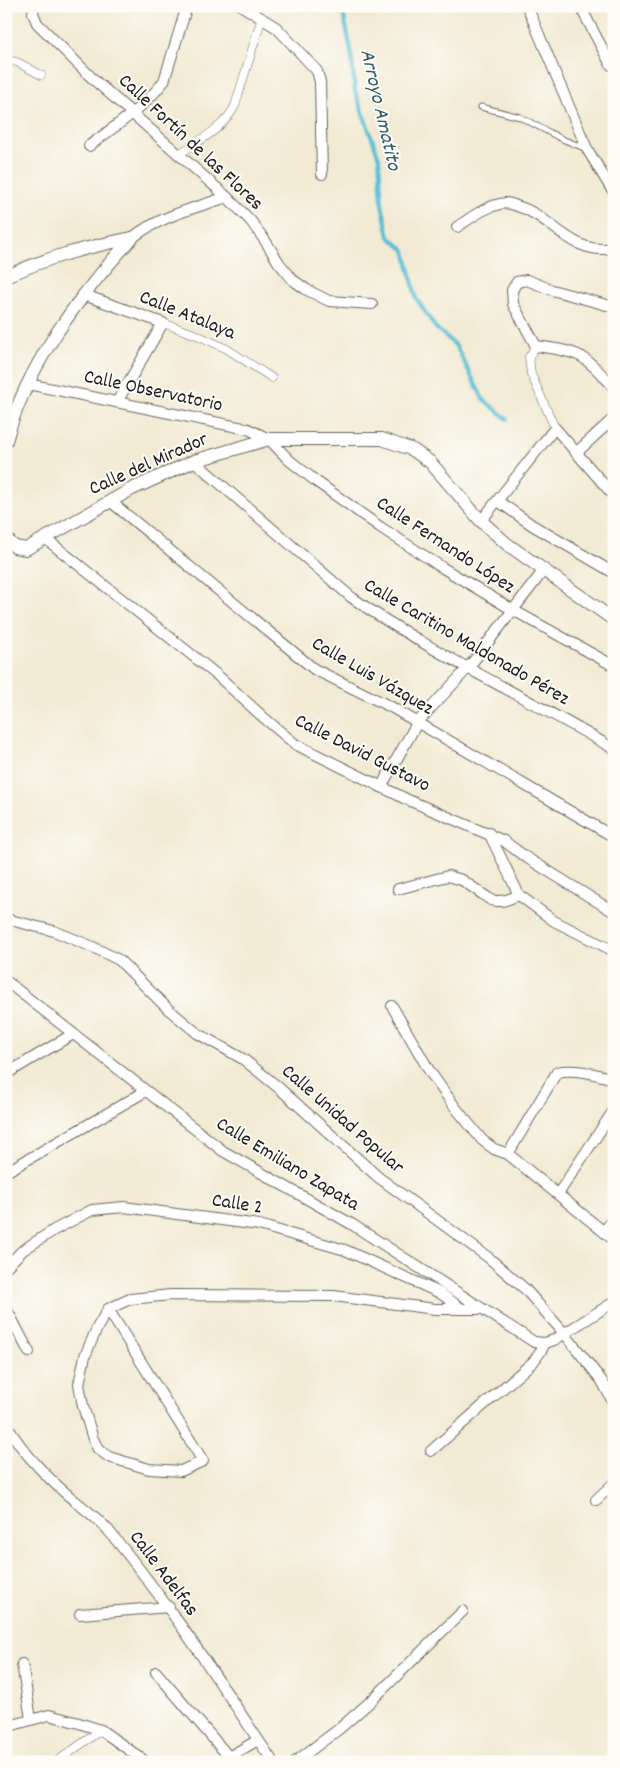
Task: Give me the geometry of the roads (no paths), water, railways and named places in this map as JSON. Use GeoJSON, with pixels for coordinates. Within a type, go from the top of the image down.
{"type":"FeatureCollection","features":[{"type":"Feature","properties":{"kind":"street","name":"Calle Fortín de las Flores"},"geometry":{"type":"LineString","coordinates":[[34,6],[33,13],[37,23],[92,78],[227,197],[250,220],[293,280],[307,290],[329,301],[372,304]]}},
{"type":"Feature","properties":{"kind":"street"},"geometry":{"type":"LineString","coordinates":[[89,146],[132,114],[164,81],[187,6]]}},
{"type":"Feature","properties":{"kind":"street"},"geometry":{"type":"LineString","coordinates":[[242,6],[277,28],[316,71],[320,82],[322,174]]}},
{"type":"Feature","properties":{"kind":"street"},"geometry":{"type":"LineString","coordinates":[[527,6],[587,149],[614,194]]}},
{"type":"Feature","properties":{"kind":"street"},"geometry":{"type":"LineString","coordinates":[[580,6],[611,65]]}},
{"type":"Feature","properties":{"kind":"street"},"geometry":{"type":"LineString","coordinates":[[179,154],[229,117],[262,17]]}},
{"type":"Feature","properties":{"kind":"street"},"geometry":{"type":"LineString","coordinates":[[6,59],[19,63],[41,75]]}},
{"type":"Feature","properties":{"kind":"street"},"geometry":{"type":"LineString","coordinates":[[6,441],[28,384],[62,324],[132,238],[144,228],[159,221],[227,197]]}},
{"type":"Feature","properties":{"kind":"street"},"geometry":{"type":"LineString","coordinates":[[457,227],[483,210],[507,203],[527,208],[570,240],[591,250],[614,248]]}},
{"type":"Feature","properties":{"kind":"street"},"geometry":{"type":"LineString","coordinates":[[6,277],[29,266],[80,249],[132,238]]}},
{"type":"Feature","properties":{"kind":"street"},"geometry":{"type":"LineString","coordinates":[[536,346],[513,304],[512,290],[517,282],[527,280],[552,290],[614,307]]}},
{"type":"Feature","properties":{"kind":"street","name":"Calle Atalaya"},"geometry":{"type":"LineString","coordinates":[[84,295],[197,335],[227,349],[272,378]]}},
{"type":"Feature","properties":{"kind":"street"},"geometry":{"type":"LineString","coordinates":[[117,402],[163,323]]}},
{"type":"Feature","properties":{"kind":"street"},"geometry":{"type":"LineString","coordinates":[[536,346],[557,349],[581,357],[602,374],[614,387]]}},
{"type":"Feature","properties":{"kind":"street"},"geometry":{"type":"LineString","coordinates":[[536,346],[530,357],[532,374],[555,428],[614,496]]}},
{"type":"Feature","properties":{"kind":"street","name":"Calle Observatorio"},"geometry":{"type":"LineString","coordinates":[[28,384],[248,429],[269,439]]}},
{"type":"Feature","properties":{"kind":"street"},"geometry":{"type":"LineString","coordinates":[[576,453],[614,418]]}},
{"type":"Feature","properties":{"kind":"street"},"geometry":{"type":"LineString","coordinates":[[481,521],[555,428]]}},
{"type":"Feature","properties":{"kind":"street","name":"Calle del Mirador"},"geometry":{"type":"LineString","coordinates":[[6,539],[15,547],[26,549],[110,501],[194,461],[269,439],[382,439],[413,450],[430,462],[481,521],[507,544],[614,620]]}},
{"type":"Feature","properties":{"kind":"street","name":"Calle Fernando López"},"geometry":{"type":"LineString","coordinates":[[269,439],[289,460],[316,482],[380,527],[513,610],[614,666]]}},
{"type":"Feature","properties":{"kind":"street","name":"Calle Caritino Maldonado Pérez"},"geometry":{"type":"LineString","coordinates":[[194,461],[351,597],[372,612],[468,668],[614,748]]}},
{"type":"Feature","properties":{"kind":"street","name":"Calle Luis Vázquez"},"geometry":{"type":"LineString","coordinates":[[110,501],[314,669],[391,707],[417,724],[614,837]]}},
{"type":"Feature","properties":{"kind":"street"},"geometry":{"type":"LineString","coordinates":[[498,501],[532,525],[614,573]]}},
{"type":"Feature","properties":{"kind":"street","name":"Calle David Gustavo"},"geometry":{"type":"LineString","coordinates":[[46,539],[217,674],[295,744],[406,799],[489,833],[614,912]]}},
{"type":"Feature","properties":{"kind":"street"},"geometry":{"type":"LineString","coordinates":[[381,787],[417,724],[468,668],[544,570]]}},
{"type":"Feature","properties":{"kind":"street"},"geometry":{"type":"LineString","coordinates":[[489,833],[519,895],[554,921],[614,951]]}},
{"type":"Feature","properties":{"kind":"street"},"geometry":{"type":"LineString","coordinates":[[398,889],[448,876],[462,880],[497,902],[519,895]]}},
{"type":"Feature","properties":{"kind":"street","name":"Calle Unidad Popular"},"geometry":{"type":"LineString","coordinates":[[6,919],[54,931],[119,960],[168,1009],[197,1033],[243,1059],[279,1088],[378,1177],[490,1258],[525,1289],[564,1333],[602,1381],[614,1404]]}},
{"type":"Feature","properties":{"kind":"street","name":"Calle Emiliano Zapata"},"geometry":{"type":"LineString","coordinates":[[6,981],[223,1151],[353,1225],[534,1342],[545,1343]]}},
{"type":"Feature","properties":{"kind":"street"},"geometry":{"type":"LineString","coordinates":[[392,1006],[430,1072],[482,1140],[494,1149],[508,1154],[614,1240]]}},
{"type":"Feature","properties":{"kind":"street"},"geometry":{"type":"LineString","coordinates":[[6,1074],[73,1034]]}},
{"type":"Feature","properties":{"kind":"street"},"geometry":{"type":"LineString","coordinates":[[508,1154],[557,1072],[567,1070],[614,1079]]}},
{"type":"Feature","properties":{"kind":"street"},"geometry":{"type":"LineString","coordinates":[[6,1172],[146,1091]]}},
{"type":"Feature","properties":{"kind":"street"},"geometry":{"type":"LineString","coordinates":[[558,1194],[614,1110]]}},
{"type":"Feature","properties":{"kind":"street","name":"Calle 2"},"geometry":{"type":"LineString","coordinates":[[6,1267],[23,1250],[54,1230],[92,1210],[124,1207],[258,1225],[346,1250],[440,1293],[462,1309]]}},
{"type":"Feature","properties":{"kind":"street"},"geometry":{"type":"LineString","coordinates":[[604,1232],[614,1217]]}},
{"type":"Feature","properties":{"kind":"street"},"geometry":{"type":"LineString","coordinates":[[108,1309],[202,1461],[181,1471],[150,1469],[110,1458],[98,1448],[93,1439],[82,1406],[79,1384],[85,1356],[97,1328],[108,1309],[130,1299],[190,1295],[334,1296],[435,1309],[482,1309]]}},
{"type":"Feature","properties":{"kind":"street"},"geometry":{"type":"LineString","coordinates":[[431,1452],[533,1362],[542,1351],[545,1343],[554,1340],[614,1302]]}},
{"type":"Feature","properties":{"kind":"street"},"geometry":{"type":"LineString","coordinates":[[6,1308],[29,1352]]}},
{"type":"Feature","properties":{"kind":"street","name":"Calle Adelfas"},"geometry":{"type":"LineString","coordinates":[[8,1430],[23,1450],[55,1483],[80,1505],[95,1515],[108,1530],[169,1607],[273,1762]]}},
{"type":"Feature","properties":{"kind":"street"},"geometry":{"type":"LineString","coordinates":[[596,1500],[614,1483]]}},
{"type":"Feature","properties":{"kind":"street"},"geometry":{"type":"LineString","coordinates":[[80,1614],[169,1607]]}},
{"type":"Feature","properties":{"kind":"street"},"geometry":{"type":"LineString","coordinates":[[295,1762],[339,1729],[371,1701],[463,1611]]}},
{"type":"Feature","properties":{"kind":"street"},"geometry":{"type":"LineString","coordinates":[[22,1664],[31,1720]]}},
{"type":"Feature","properties":{"kind":"street"},"geometry":{"type":"LineString","coordinates":[[156,1672],[225,1759],[258,1740]]}},
{"type":"Feature","properties":{"kind":"street"},"geometry":{"type":"LineString","coordinates":[[6,1727],[48,1715],[101,1730],[146,1762]]}},
{"type":"Feature","properties":{"kind":"street"},"geometry":{"type":"LineString","coordinates":[[56,1762],[101,1730]]}},
{"type":"Feature","properties":{"kind":"lane"},"geometry":{"type":"LineString","coordinates":[[481,107],[520,117],[562,139],[587,149]]}},
{"type":"Feature","properties":{"kind":"waterway","name":"Arroyo Amatito"},"geometry":{"type":"LineString","coordinates":[[342,6],[351,51],[355,91],[379,158],[382,204],[389,237],[405,250],[416,298],[435,327],[456,346],[483,399],[507,419]]}}]}
